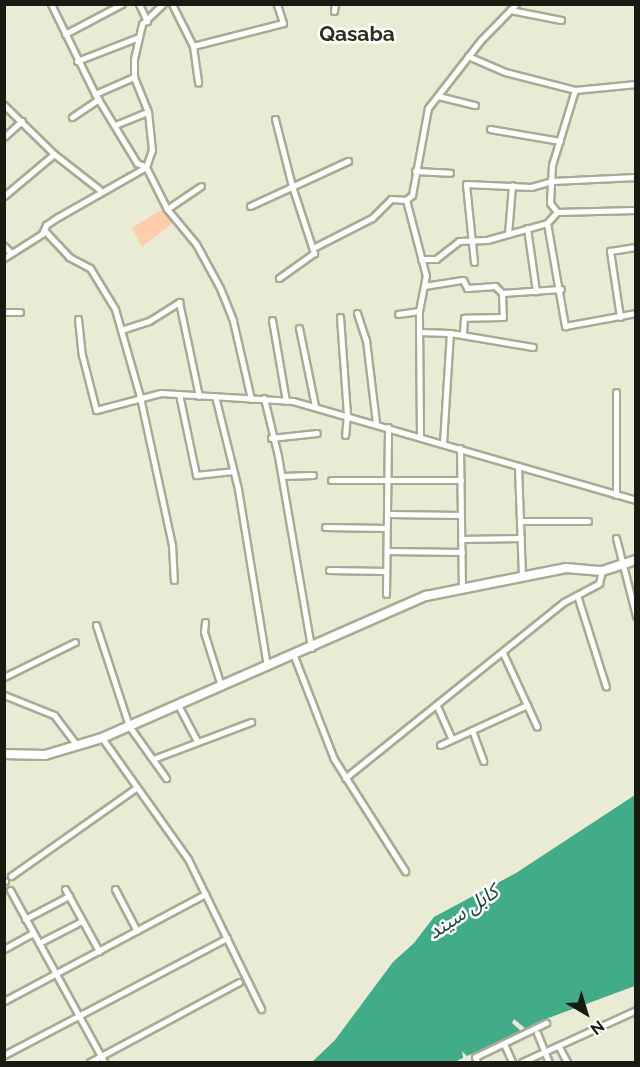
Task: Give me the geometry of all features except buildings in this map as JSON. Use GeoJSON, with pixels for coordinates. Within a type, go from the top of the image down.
{"type":"FeatureCollection","features":[{"type":"Feature","properties":{"kind":"street"},"geometry":{"type":"LineString","coordinates":[[51,4],[77,61],[136,163],[146,168],[167,208],[196,244],[220,288],[232,321],[250,399]]}},
{"type":"Feature","properties":{"kind":"street"},"geometry":{"type":"LineString","coordinates":[[65,34],[122,4]]}},
{"type":"Feature","properties":{"kind":"street"},"geometry":{"type":"LineString","coordinates":[[139,4],[147,21]]}},
{"type":"Feature","properties":{"kind":"street"},"geometry":{"type":"LineString","coordinates":[[4,258],[100,190],[146,168],[152,150],[148,112],[134,77],[139,37],[147,21],[163,4]]}},
{"type":"Feature","properties":{"kind":"street"},"geometry":{"type":"LineString","coordinates":[[172,4],[193,46],[198,83]]}},
{"type":"Feature","properties":{"kind":"street"},"geometry":{"type":"LineString","coordinates":[[193,46],[283,23],[277,4]]}},
{"type":"Feature","properties":{"kind":"street"},"geometry":{"type":"LineString","coordinates":[[313,248],[372,218],[391,200],[406,200],[412,195],[428,108],[468,56],[516,4]]}},
{"type":"Feature","properties":{"kind":"street"},"geometry":{"type":"LineString","coordinates":[[510,10],[561,20]]}},
{"type":"Feature","properties":{"kind":"street"},"geometry":{"type":"LineString","coordinates":[[77,61],[139,37]]}},
{"type":"Feature","properties":{"kind":"street"},"geometry":{"type":"LineString","coordinates":[[468,56],[506,72],[575,90],[636,84]]}},
{"type":"Feature","properties":{"kind":"street"},"geometry":{"type":"LineString","coordinates":[[72,117],[97,96],[134,77]]}},
{"type":"Feature","properties":{"kind":"street"},"geometry":{"type":"LineString","coordinates":[[557,212],[550,203],[552,181],[560,141],[575,90]]}},
{"type":"Feature","properties":{"kind":"street"},"geometry":{"type":"LineString","coordinates":[[438,96],[475,105]]}},
{"type":"Feature","properties":{"kind":"street"},"geometry":{"type":"LineString","coordinates":[[4,105],[54,154],[100,190]]}},
{"type":"Feature","properties":{"kind":"street"},"geometry":{"type":"LineString","coordinates":[[115,125],[148,112]]}},
{"type":"Feature","properties":{"kind":"street"},"geometry":{"type":"LineString","coordinates":[[275,119],[292,186],[314,254],[279,278]]}},
{"type":"Feature","properties":{"kind":"street"},"geometry":{"type":"LineString","coordinates":[[4,137],[22,121]]}},
{"type":"Feature","properties":{"kind":"street"},"geometry":{"type":"LineString","coordinates":[[490,129],[560,141]]}},
{"type":"Feature","properties":{"kind":"street"},"geometry":{"type":"LineString","coordinates":[[4,196],[54,154]]}},
{"type":"Feature","properties":{"kind":"street"},"geometry":{"type":"LineString","coordinates":[[250,206],[348,161]]}},
{"type":"Feature","properties":{"kind":"street"},"geometry":{"type":"LineString","coordinates":[[415,171],[450,173]]}},
{"type":"Feature","properties":{"kind":"street"},"geometry":{"type":"LineString","coordinates":[[474,262],[466,184],[531,187],[552,181],[636,177]]}},
{"type":"Feature","properties":{"kind":"street"},"geometry":{"type":"LineString","coordinates":[[508,234],[512,185]]}},
{"type":"Feature","properties":{"kind":"street"},"geometry":{"type":"LineString","coordinates":[[167,208],[201,186]]}},
{"type":"Feature","properties":{"kind":"street"},"geometry":{"type":"LineString","coordinates":[[406,200],[421,259],[424,286],[419,311],[420,435]]}},
{"type":"Feature","properties":{"kind":"street"},"geometry":{"type":"LineString","coordinates":[[421,259],[436,259],[459,241],[508,234],[547,223],[557,212],[635,210]]}},
{"type":"Feature","properties":{"kind":"street"},"geometry":{"type":"LineString","coordinates":[[547,223],[561,289],[565,326],[636,313]]}},
{"type":"Feature","properties":{"kind":"street"},"geometry":{"type":"LineString","coordinates":[[527,228],[536,291]]}},
{"type":"Feature","properties":{"kind":"street"},"geometry":{"type":"LineString","coordinates":[[44,230],[69,257],[90,268],[115,309],[140,397],[172,544],[174,580]]}},
{"type":"Feature","properties":{"kind":"street"},"geometry":{"type":"LineString","coordinates":[[4,246],[11,253]]}},
{"type":"Feature","properties":{"kind":"street"},"geometry":{"type":"LineString","coordinates":[[620,317],[610,251],[636,247]]}},
{"type":"Feature","properties":{"kind":"street"},"geometry":{"type":"LineString","coordinates":[[424,286],[463,280],[467,288],[495,286],[502,293],[502,317],[464,318],[463,334]]}},
{"type":"Feature","properties":{"kind":"street"},"geometry":{"type":"LineString","coordinates":[[502,293],[561,289]]}},
{"type":"Feature","properties":{"kind":"street"},"geometry":{"type":"LineString","coordinates":[[121,330],[149,321],[179,302],[200,396]]}},
{"type":"Feature","properties":{"kind":"street"},"geometry":{"type":"LineString","coordinates":[[398,314],[419,311]]}},
{"type":"Feature","properties":{"kind":"street"},"geometry":{"type":"LineString","coordinates":[[4,312],[20,312]]}},
{"type":"Feature","properties":{"kind":"street"},"geometry":{"type":"LineString","coordinates":[[357,313],[366,340],[376,423]]}},
{"type":"Feature","properties":{"kind":"street"},"geometry":{"type":"LineString","coordinates":[[340,317],[347,414],[345,435]]}},
{"type":"Feature","properties":{"kind":"street"},"geometry":{"type":"LineString","coordinates":[[78,319],[82,355],[96,410],[140,397],[179,394],[286,400],[347,414],[518,467],[636,500]]}},
{"type":"Feature","properties":{"kind":"street"},"geometry":{"type":"LineString","coordinates":[[272,320],[286,400]]}},
{"type":"Feature","properties":{"kind":"street"},"geometry":{"type":"LineString","coordinates":[[299,328],[315,406]]}},
{"type":"Feature","properties":{"kind":"street"},"geometry":{"type":"LineString","coordinates":[[419,332],[463,334],[533,347]]}},
{"type":"Feature","properties":{"kind":"street"},"geometry":{"type":"LineString","coordinates":[[443,443],[450,333]]}},
{"type":"Feature","properties":{"kind":"street"},"geometry":{"type":"LineString","coordinates":[[616,392],[616,495]]}},
{"type":"Feature","properties":{"kind":"street"},"geometry":{"type":"LineString","coordinates":[[179,394],[196,475],[233,471]]}},
{"type":"Feature","properties":{"kind":"street"},"geometry":{"type":"LineString","coordinates":[[215,396],[233,471],[267,667]]}},
{"type":"Feature","properties":{"kind":"street"},"geometry":{"type":"LineString","coordinates":[[264,398],[271,438],[282,476],[311,648]]}},
{"type":"Feature","properties":{"kind":"street"},"geometry":{"type":"LineString","coordinates":[[386,594],[386,528],[389,514],[388,427]]}},
{"type":"Feature","properties":{"kind":"street"},"geometry":{"type":"LineString","coordinates":[[271,438],[317,433]]}},
{"type":"Feature","properties":{"kind":"street"},"geometry":{"type":"LineString","coordinates":[[460,448],[459,515],[462,587]]}},
{"type":"Feature","properties":{"kind":"street"},"geometry":{"type":"LineString","coordinates":[[518,467],[522,576]]}},
{"type":"Feature","properties":{"kind":"street"},"geometry":{"type":"LineString","coordinates":[[282,476],[313,475]]}},
{"type":"Feature","properties":{"kind":"street"},"geometry":{"type":"LineString","coordinates":[[331,480],[461,480]]}},
{"type":"Feature","properties":{"kind":"street"},"geometry":{"type":"LineString","coordinates":[[389,514],[459,515]]}},
{"type":"Feature","properties":{"kind":"street"},"geometry":{"type":"LineString","coordinates":[[521,522],[588,522]]}},
{"type":"Feature","properties":{"kind":"street"},"geometry":{"type":"LineString","coordinates":[[325,527],[386,528]]}},
{"type":"Feature","properties":{"kind":"street"},"geometry":{"type":"LineString","coordinates":[[461,540],[521,538]]}},
{"type":"Feature","properties":{"kind":"street"},"geometry":{"type":"LineString","coordinates":[[616,538],[621,567],[636,616]]}},
{"type":"Feature","properties":{"kind":"street"},"geometry":{"type":"LineString","coordinates":[[387,551],[462,552]]}},
{"type":"Feature","properties":{"kind":"street"},"geometry":{"type":"LineString","coordinates":[[4,754],[45,755],[102,738],[294,656],[426,596],[566,568],[602,571],[621,567],[636,560]]}},
{"type":"Feature","properties":{"kind":"street"},"geometry":{"type":"LineString","coordinates":[[329,570],[386,571]]}},
{"type":"Feature","properties":{"kind":"street"},"geometry":{"type":"LineString","coordinates":[[345,778],[577,595],[599,584],[602,571]]}},
{"type":"Feature","properties":{"kind":"street"},"geometry":{"type":"LineString","coordinates":[[577,595],[606,687]]}},
{"type":"Feature","properties":{"kind":"street"},"geometry":{"type":"LineString","coordinates":[[205,622],[204,632],[222,686]]}},
{"type":"Feature","properties":{"kind":"street"},"geometry":{"type":"LineString","coordinates":[[96,625],[129,726],[166,778]]}},
{"type":"Feature","properties":{"kind":"street"},"geometry":{"type":"LineString","coordinates":[[4,677],[75,642]]}},
{"type":"Feature","properties":{"kind":"street"},"geometry":{"type":"LineString","coordinates":[[503,653],[537,727]]}},
{"type":"Feature","properties":{"kind":"street"},"geometry":{"type":"LineString","coordinates":[[294,656],[334,759],[405,871]]}},
{"type":"Feature","properties":{"kind":"street"},"geometry":{"type":"LineString","coordinates":[[4,694],[54,715],[77,745]]}},
{"type":"Feature","properties":{"kind":"street"},"geometry":{"type":"LineString","coordinates":[[178,705],[197,741]]}},
{"type":"Feature","properties":{"kind":"street"},"geometry":{"type":"LineString","coordinates":[[440,745],[527,705]]}},
{"type":"Feature","properties":{"kind":"street"},"geometry":{"type":"LineString","coordinates":[[437,706],[452,739]]}},
{"type":"Feature","properties":{"kind":"street"},"geometry":{"type":"LineString","coordinates":[[153,759],[251,722]]}},
{"type":"Feature","properties":{"kind":"street"},"geometry":{"type":"LineString","coordinates":[[472,730],[483,761]]}},
{"type":"Feature","properties":{"kind":"street"},"geometry":{"type":"LineString","coordinates":[[102,738],[188,859],[261,1009]]}},
{"type":"Feature","properties":{"kind":"street"},"geometry":{"type":"LineString","coordinates":[[10,876],[137,787]]}},
{"type":"Feature","properties":{"kind":"street"},"geometry":{"type":"LineString","coordinates":[[65,889],[99,951]]}},
{"type":"Feature","properties":{"kind":"street"},"geometry":{"type":"LineString","coordinates":[[115,889],[137,931]]}},
{"type":"Feature","properties":{"kind":"street"},"geometry":{"type":"LineString","coordinates":[[10,890],[102,1060]]}},
{"type":"Feature","properties":{"kind":"street"},"geometry":{"type":"LineString","coordinates":[[4,1001],[205,894]]}},
{"type":"Feature","properties":{"kind":"street"},"geometry":{"type":"LineString","coordinates":[[26,919],[69,896]]}},
{"type":"Feature","properties":{"kind":"street"},"geometry":{"type":"LineString","coordinates":[[39,944],[82,921]]}},
{"type":"Feature","properties":{"kind":"street"},"geometry":{"type":"LineString","coordinates":[[4,949],[33,933]]}},
{"type":"Feature","properties":{"kind":"street"},"geometry":{"type":"LineString","coordinates":[[4,1054],[226,938]]}},
{"type":"Feature","properties":{"kind":"street"},"geometry":{"type":"LineString","coordinates":[[90,1062],[102,1060],[238,982]]}},
{"type":"Feature","properties":{"kind":"street"},"geometry":{"type":"LineString","coordinates":[[522,1062],[636,1010]]}},
{"type":"Feature","properties":{"kind":"street"},"geometry":{"type":"LineString","coordinates":[[477,1062],[475,1057],[505,1046],[546,1023]]}},
{"type":"Feature","properties":{"kind":"street"},"geometry":{"type":"LineString","coordinates":[[537,1034],[549,1062]]}},
{"type":"Feature","properties":{"kind":"street"},"geometry":{"type":"LineString","coordinates":[[505,1046],[512,1062]]}},
{"type":"Feature","properties":{"kind":"street"},"geometry":{"type":"LineString","coordinates":[[559,1047],[567,1062]]}},
{"type":"Feature","properties":{"kind":"shaded area"},"geometry":{"type":"Polygon","coordinates":[[[164,208],[175,221],[142,247],[132,228],[164,208]]]}},
{"type":"Feature","properties":{"kind":"water","name":"کابل سيند"},"geometry":{"type":"Polygon","coordinates":[[[635,795],[635,986],[549,1018],[455,1062],[312,1062],[335,1040],[393,962],[414,943],[434,917],[516,873],[635,795]]]}},
{"type":"Feature","properties":{"kind":"pier"},"geometry":{"type":"Polygon","coordinates":[[[635,986],[551,1019],[461,1062],[455,1062],[463,1058],[462,1051],[467,1056],[522,1032],[512,1023],[514,1019],[526,1029],[549,1018],[635,986]]]}},
{"type":"Feature","properties":{"kind":"district","name":"Qasaba"},"geometry":{"type":"Point","coordinates":[357,34]}}]}
